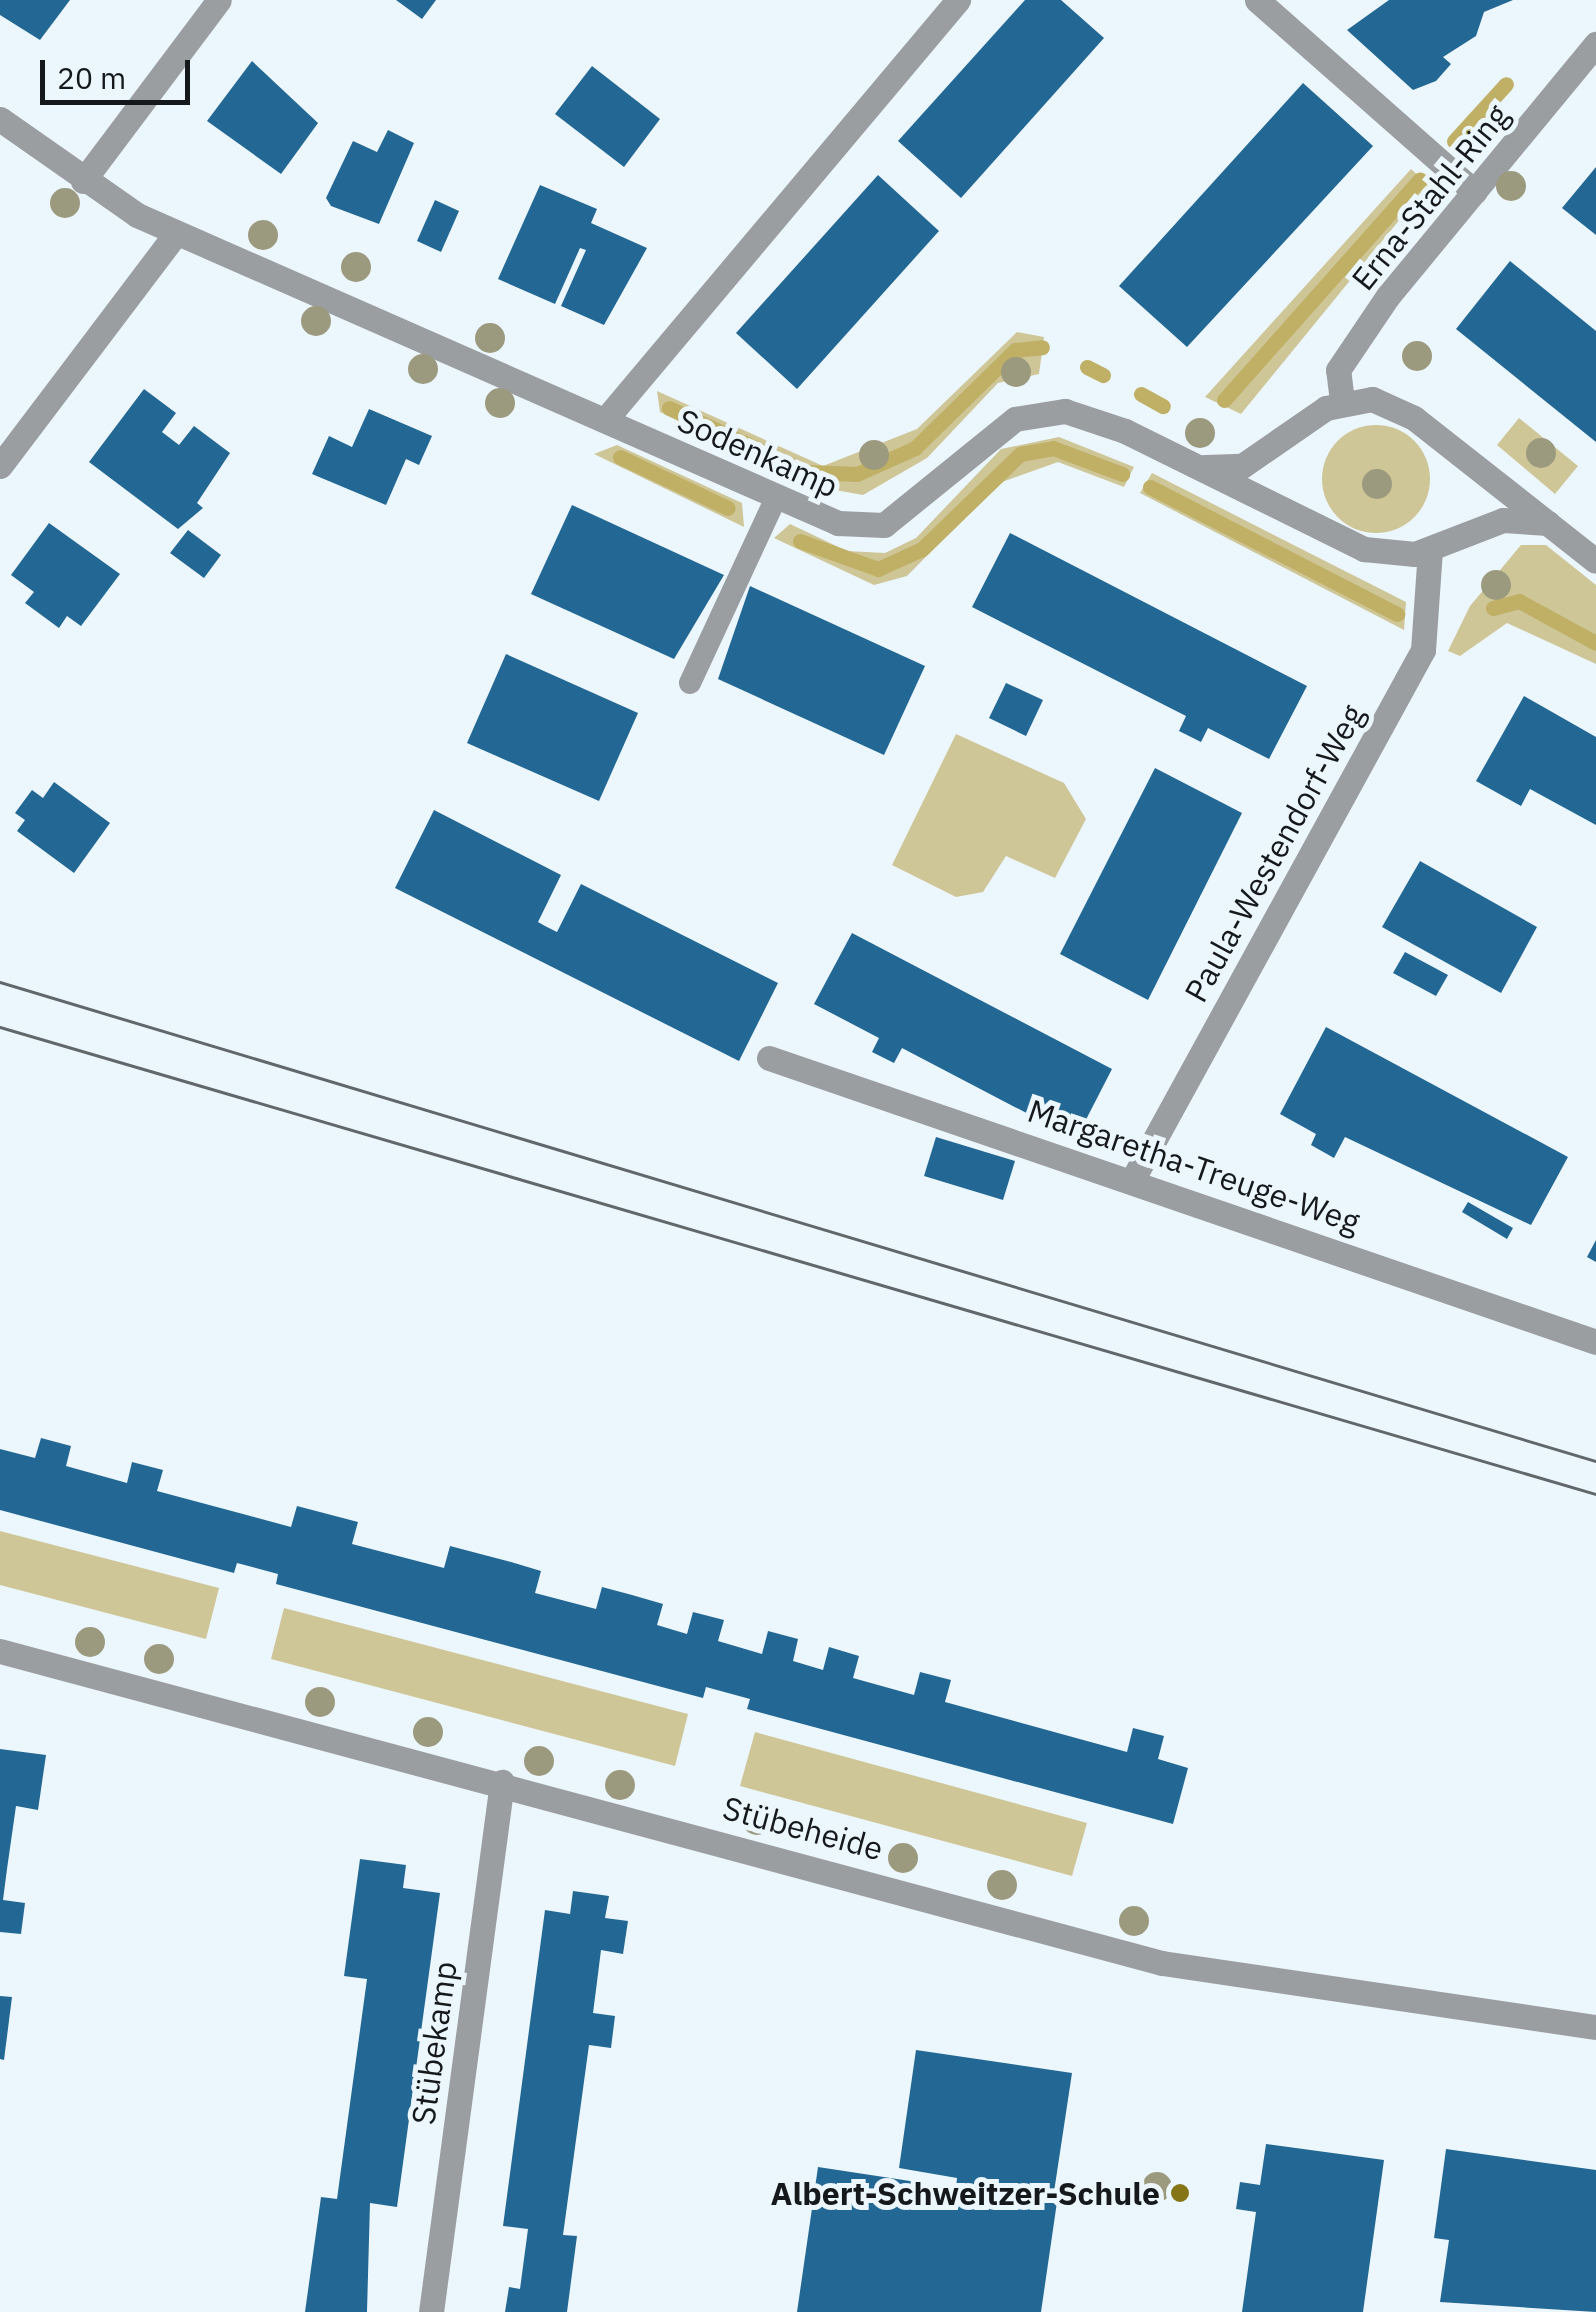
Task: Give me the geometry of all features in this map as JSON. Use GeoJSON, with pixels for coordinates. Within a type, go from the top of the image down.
{"type":"FeatureCollection","features":[{"type":"Feature","properties":{"kind":"street"},"geometry":{"type":"LineString","coordinates":[[83,180],[219,0]]}},
{"type":"Feature","properties":{"kind":"street"},"geometry":{"type":"LineString","coordinates":[[605,420],[958,0]]}},
{"type":"Feature","properties":{"kind":"street"},"geometry":{"type":"LineString","coordinates":[[1256,0],[1474,192]]}},
{"type":"Feature","properties":{"kind":"street","name":"Erna-Stahl-Ring"},"geometry":{"type":"LineString","coordinates":[[1342,401],[1338,370],[1474,192],[1596,44]]}},
{"type":"Feature","properties":{"kind":"street","name":"Sodenkamp"},"geometry":{"type":"LineString","coordinates":[[0,118],[83,180],[176,232],[838,523],[884,525],[1016,419],[1065,412],[1200,467],[1364,549],[1430,550],[1503,520],[1548,523]]}},
{"type":"Feature","properties":{"kind":"street"},"geometry":{"type":"LineString","coordinates":[[0,466],[176,232]]}},
{"type":"Feature","properties":{"kind":"street"},"geometry":{"type":"LineString","coordinates":[[1342,401],[1393,405],[1596,561]]}},
{"type":"Feature","properties":{"kind":"street","name":"Sodenkamp"},"geometry":{"type":"LineString","coordinates":[[1200,467],[1242,466],[1342,401]]}},
{"type":"Feature","properties":{"kind":"street","name":"Paula-Westendorf-Weg"},"geometry":{"type":"LineString","coordinates":[[1134,1178],[1423,650],[1430,550]]}},
{"type":"Feature","properties":{"kind":"street","name":"Margaretha-Treuge-Weg"},"geometry":{"type":"LineString","coordinates":[[768,1058],[1134,1178],[1596,1342]]}},
{"type":"Feature","properties":{"kind":"street","name":"Stübeheide"},"geometry":{"type":"LineString","coordinates":[[0,1651],[502,1782],[1162,1963],[1596,2027]]}},
{"type":"Feature","properties":{"kind":"street","name":"Stübekamp"},"geometry":{"type":"LineString","coordinates":[[431,2312],[502,1782]]}},
{"type":"Feature","properties":{"kind":"lane"},"geometry":{"type":"LineString","coordinates":[[690,683],[776,496]]}},
{"type":"Feature","properties":{"kind":"shaded area"},"geometry":{"type":"Polygon","coordinates":[[[1411,169],[1428,185],[1241,414],[1205,397],[1411,169]]]}},
{"type":"Feature","properties":{"kind":"shaded area"},"geometry":{"type":"Polygon","coordinates":[[[1017,332],[1044,337],[1039,374],[998,383],[927,458],[863,495],[824,488],[660,412],[657,391],[823,466],[917,429],[1017,332]]]}},
{"type":"Feature","properties":{"kind":"shaded area"},"geometry":{"type":"Polygon","coordinates":[[[1519,418],[1578,466],[1555,494],[1497,445],[1519,418]]]}},
{"type":"Feature","properties":{"kind":"shaded area"},"geometry":{"type":"Polygon","coordinates":[[[1376,425],[1397,429],[1414,441],[1426,458],[1430,479],[1426,500],[1414,517],[1397,529],[1376,533],[1355,529],[1338,517],[1326,500],[1322,479],[1326,458],[1338,441],[1355,429],[1376,425]]]}},
{"type":"Feature","properties":{"kind":"shaded area"},"geometry":{"type":"Polygon","coordinates":[[[1059,437],[1134,467],[1124,487],[1058,462],[999,483],[907,576],[874,585],[774,538],[790,524],[847,551],[885,553],[916,538],[1001,449],[1059,437]]]}},
{"type":"Feature","properties":{"kind":"shaded area"},"geometry":{"type":"Polygon","coordinates":[[[617,445],[742,503],[744,527],[594,454],[617,445]]]}},
{"type":"Feature","properties":{"kind":"shaded area"},"geometry":{"type":"Polygon","coordinates":[[[1152,473],[1406,602],[1404,630],[1140,493],[1152,473]]]}},
{"type":"Feature","properties":{"kind":"shaded area"},"geometry":{"type":"Polygon","coordinates":[[[1521,545],[1546,545],[1596,585],[1596,664],[1507,623],[1460,656],[1448,651],[1470,606],[1521,545]]]}},
{"type":"Feature","properties":{"kind":"shaded area"},"geometry":{"type":"Polygon","coordinates":[[[956,734],[1064,783],[1086,819],[1055,878],[1006,856],[983,892],[956,897],[892,865],[956,734]]]}},
{"type":"Feature","properties":{"kind":"shaded area"},"geometry":{"type":"Polygon","coordinates":[[[0,1531],[219,1588],[206,1639],[0,1585],[0,1531]]]}},
{"type":"Feature","properties":{"kind":"shaded area"},"geometry":{"type":"Polygon","coordinates":[[[284,1608],[688,1714],[675,1766],[271,1659],[284,1608]]]}},
{"type":"Feature","properties":{"kind":"shaded area"},"geometry":{"type":"Polygon","coordinates":[[[755,1732],[1087,1823],[1072,1876],[740,1786],[755,1732]]]}},
{"type":"Feature","properties":{"kind":"building"},"geometry":{"type":"Polygon","coordinates":[[[0,0],[70,0],[40,40],[0,15],[0,0]]]}},
{"type":"Feature","properties":{"kind":"building"},"geometry":{"type":"Polygon","coordinates":[[[396,0],[436,0],[422,19],[396,0]]]}},
{"type":"Feature","properties":{"kind":"building"},"geometry":{"type":"Polygon","coordinates":[[[1025,0],[1061,0],[1104,38],[961,198],[898,141],[1025,0]]]}},
{"type":"Feature","properties":{"kind":"building"},"geometry":{"type":"Polygon","coordinates":[[[1389,0],[1513,0],[1484,12],[1476,36],[1443,57],[1451,64],[1436,81],[1413,90],[1347,30],[1389,0]]]}},
{"type":"Feature","properties":{"kind":"building"},"geometry":{"type":"Polygon","coordinates":[[[252,61],[318,123],[281,174],[207,121],[252,61]]]}},
{"type":"Feature","properties":{"kind":"building"},"geometry":{"type":"Polygon","coordinates":[[[592,66],[660,119],[624,167],[555,114],[592,66]]]}},
{"type":"Feature","properties":{"kind":"building"},"geometry":{"type":"Polygon","coordinates":[[[1303,83],[1373,146],[1187,347],[1119,286],[1303,83]]]}},
{"type":"Feature","properties":{"kind":"building"},"geometry":{"type":"Polygon","coordinates":[[[388,130],[414,143],[379,224],[331,206],[326,198],[353,141],[377,152],[388,130]]]}},
{"type":"Feature","properties":{"kind":"building"},"geometry":{"type":"Polygon","coordinates":[[[1596,167],[1596,235],[1562,208],[1596,167]]]}},
{"type":"Feature","properties":{"kind":"building"},"geometry":{"type":"Polygon","coordinates":[[[878,175],[939,231],[797,389],[736,333],[878,175]]]}},
{"type":"Feature","properties":{"kind":"building"},"geometry":{"type":"Polygon","coordinates":[[[540,185],[597,209],[591,223],[647,248],[604,325],[561,306],[586,250],[580,248],[555,304],[498,279],[540,185]]]}},
{"type":"Feature","properties":{"kind":"building"},"geometry":{"type":"Polygon","coordinates":[[[435,200],[459,211],[441,252],[417,241],[435,200]]]}},
{"type":"Feature","properties":{"kind":"building"},"geometry":{"type":"Polygon","coordinates":[[[1510,261],[1596,331],[1596,442],[1456,329],[1510,261]]]}},
{"type":"Feature","properties":{"kind":"building"},"geometry":{"type":"Polygon","coordinates":[[[144,389],[176,413],[162,432],[179,445],[194,426],[230,453],[197,503],[203,508],[178,529],[89,462],[144,389]]]}},
{"type":"Feature","properties":{"kind":"building"},"geometry":{"type":"Polygon","coordinates":[[[369,409],[432,436],[419,465],[406,459],[386,505],[312,474],[329,436],[352,447],[369,409]]]}},
{"type":"Feature","properties":{"kind":"building"},"geometry":{"type":"Polygon","coordinates":[[[572,505],[724,575],[674,659],[531,594],[572,505]]]}},
{"type":"Feature","properties":{"kind":"building"},"geometry":{"type":"Polygon","coordinates":[[[49,523],[120,574],[81,626],[67,616],[59,628],[25,603],[34,592],[11,575],[49,523]]]}},
{"type":"Feature","properties":{"kind":"building"},"geometry":{"type":"Polygon","coordinates":[[[188,530],[221,555],[204,578],[170,553],[188,530]]]}},
{"type":"Feature","properties":{"kind":"building"},"geometry":{"type":"Polygon","coordinates":[[[1010,533],[1307,686],[1269,759],[1208,728],[1201,742],[1179,731],[1186,716],[972,607],[1010,533]]]}},
{"type":"Feature","properties":{"kind":"building"},"geometry":{"type":"Polygon","coordinates":[[[750,586],[925,666],[884,755],[718,679],[750,586]]]}},
{"type":"Feature","properties":{"kind":"building"},"geometry":{"type":"Polygon","coordinates":[[[506,654],[638,713],[599,801],[467,743],[506,654]]]}},
{"type":"Feature","properties":{"kind":"building"},"geometry":{"type":"Polygon","coordinates":[[[1006,683],[1043,700],[1026,736],[989,718],[1006,683]]]}},
{"type":"Feature","properties":{"kind":"building"},"geometry":{"type":"Polygon","coordinates":[[[1524,696],[1596,737],[1596,825],[1530,789],[1521,806],[1476,781],[1524,696]]]}},
{"type":"Feature","properties":{"kind":"building"},"geometry":{"type":"Polygon","coordinates":[[[1155,768],[1242,813],[1148,1000],[1060,954],[1155,768]]]}},
{"type":"Feature","properties":{"kind":"building"},"geometry":{"type":"Polygon","coordinates":[[[54,782],[110,823],[74,873],[17,831],[25,820],[15,813],[32,790],[43,798],[54,782]]]}},
{"type":"Feature","properties":{"kind":"building"},"geometry":{"type":"Polygon","coordinates":[[[434,810],[561,875],[538,922],[545,926],[557,932],[581,884],[778,983],[739,1061],[395,888],[434,810]]]}},
{"type":"Feature","properties":{"kind":"building"},"geometry":{"type":"Polygon","coordinates":[[[1420,861],[1537,927],[1501,993],[1382,927],[1420,861]]]}},
{"type":"Feature","properties":{"kind":"building"},"geometry":{"type":"Polygon","coordinates":[[[852,933],[1112,1069],[1076,1139],[902,1048],[894,1063],[872,1052],[879,1038],[814,1004],[852,933]]]}},
{"type":"Feature","properties":{"kind":"building"},"geometry":{"type":"Polygon","coordinates":[[[1405,952],[1448,975],[1436,996],[1393,973],[1405,952]]]}},
{"type":"Feature","properties":{"kind":"building"},"geometry":{"type":"Polygon","coordinates":[[[1326,1027],[1568,1157],[1531,1225],[1345,1137],[1334,1158],[1311,1145],[1316,1134],[1280,1114],[1326,1027]]]}},
{"type":"Feature","properties":{"kind":"building"},"geometry":{"type":"Polygon","coordinates":[[[936,1137],[1015,1161],[1003,1200],[924,1176],[936,1137]]]}},
{"type":"Feature","properties":{"kind":"building"},"geometry":{"type":"Polygon","coordinates":[[[1468,1202],[1513,1228],[1507,1239],[1462,1212],[1468,1202]]]}},
{"type":"Feature","properties":{"kind":"building"},"geometry":{"type":"Polygon","coordinates":[[[1596,1240],[1596,1262],[1587,1257],[1596,1240]]]}},
{"type":"Feature","properties":{"kind":"building"},"geometry":{"type":"Polygon","coordinates":[[[41,1438],[71,1446],[66,1466],[127,1483],[132,1462],[163,1470],[157,1491],[291,1527],[297,1506],[358,1522],[352,1544],[444,1568],[450,1546],[541,1571],[535,1593],[596,1609],[602,1587],[663,1604],[657,1625],[687,1634],[693,1612],[724,1620],[718,1641],[762,1654],[768,1631],[798,1639],[793,1661],[823,1670],[829,1647],[859,1656],[853,1678],[914,1695],[920,1672],[951,1680],[945,1702],[1127,1752],[1133,1728],[1164,1736],[1158,1759],[1188,1768],[1173,1824],[747,1709],[750,1699],[706,1687],[703,1698],[276,1584],[278,1574],[237,1563],[234,1573],[0,1510],[0,1449],[35,1458],[41,1438]]]}},
{"type":"Feature","properties":{"kind":"building"},"geometry":{"type":"Polygon","coordinates":[[[0,1749],[46,1755],[38,1810],[16,1806],[7,1869],[3,1900],[25,1903],[21,1934],[0,1932],[0,1749]]]}},
{"type":"Feature","properties":{"kind":"building"},"geometry":{"type":"Polygon","coordinates":[[[360,1859],[406,1865],[403,1888],[440,1893],[397,2207],[370,2203],[367,2312],[305,2312],[321,2197],[337,2199],[367,1979],[344,1976],[360,1859]]]}},
{"type":"Feature","properties":{"kind":"building"},"geometry":{"type":"Polygon","coordinates":[[[573,1891],[609,1896],[605,1918],[628,1921],[623,1954],[601,1950],[593,2013],[615,2016],[611,2048],[589,2045],[563,2235],[577,2236],[567,2312],[505,2312],[509,2287],[520,2289],[528,2229],[503,2226],[545,1910],[570,1914],[573,1891]]]}},
{"type":"Feature","properties":{"kind":"building"},"geometry":{"type":"Polygon","coordinates":[[[0,1996],[12,1997],[4,2060],[0,2059],[0,1996]]]}},
{"type":"Feature","properties":{"kind":"building"},"geometry":{"type":"Polygon","coordinates":[[[916,2050],[1072,2073],[1054,2192],[998,2183],[997,2194],[1057,2202],[1041,2312],[797,2312],[818,2167],[956,2188],[957,2178],[899,2168],[916,2050]]]}},
{"type":"Feature","properties":{"kind":"building"},"geometry":{"type":"Polygon","coordinates":[[[1266,2144],[1384,2160],[1363,2312],[1242,2312],[1256,2212],[1236,2209],[1240,2182],[1260,2185],[1266,2144]]]}},
{"type":"Feature","properties":{"kind":"building"},"geometry":{"type":"Polygon","coordinates":[[[1446,2149],[1596,2170],[1596,2312],[1440,2302],[1449,2240],[1434,2238],[1446,2149]]]}},
{"type":"Feature","properties":{"kind":"waterway"},"geometry":{"type":"LineString","coordinates":[[1454,141],[1506,84]]}},
{"type":"Feature","properties":{"kind":"waterway"},"geometry":{"type":"LineString","coordinates":[[1224,400],[1420,179]]}},
{"type":"Feature","properties":{"kind":"waterway"},"geometry":{"type":"LineString","coordinates":[[669,408],[807,472],[857,474],[915,448],[1015,350],[1042,347]]}},
{"type":"Feature","properties":{"kind":"waterway"},"geometry":{"type":"LineString","coordinates":[[1087,367],[1103,375]]}},
{"type":"Feature","properties":{"kind":"waterway"},"geometry":{"type":"LineString","coordinates":[[1141,394],[1163,406]]}},
{"type":"Feature","properties":{"kind":"waterway"},"geometry":{"type":"LineString","coordinates":[[800,541],[878,569],[922,549],[1020,454],[1053,448],[1122,474]]}},
{"type":"Feature","properties":{"kind":"waterway"},"geometry":{"type":"LineString","coordinates":[[620,457],[728,508]]}},
{"type":"Feature","properties":{"kind":"waterway"},"geometry":{"type":"LineString","coordinates":[[1150,487],[1397,614]]}},
{"type":"Feature","properties":{"kind":"waterway"},"geometry":{"type":"LineString","coordinates":[[1493,608],[1519,601],[1596,643]]}},
{"type":"Feature","properties":{"kind":"tram line"},"geometry":{"type":"LineString","coordinates":[[0,982],[1596,1461]]}},
{"type":"Feature","properties":{"kind":"tram line"},"geometry":{"type":"LineString","coordinates":[[0,1027],[1596,1494]]}},
{"type":"Feature","properties":{"kind":"place","name":"Albert-Schweitzer-Schule"},"geometry":{"type":"Point","coordinates":[1180,2193]}}]}
